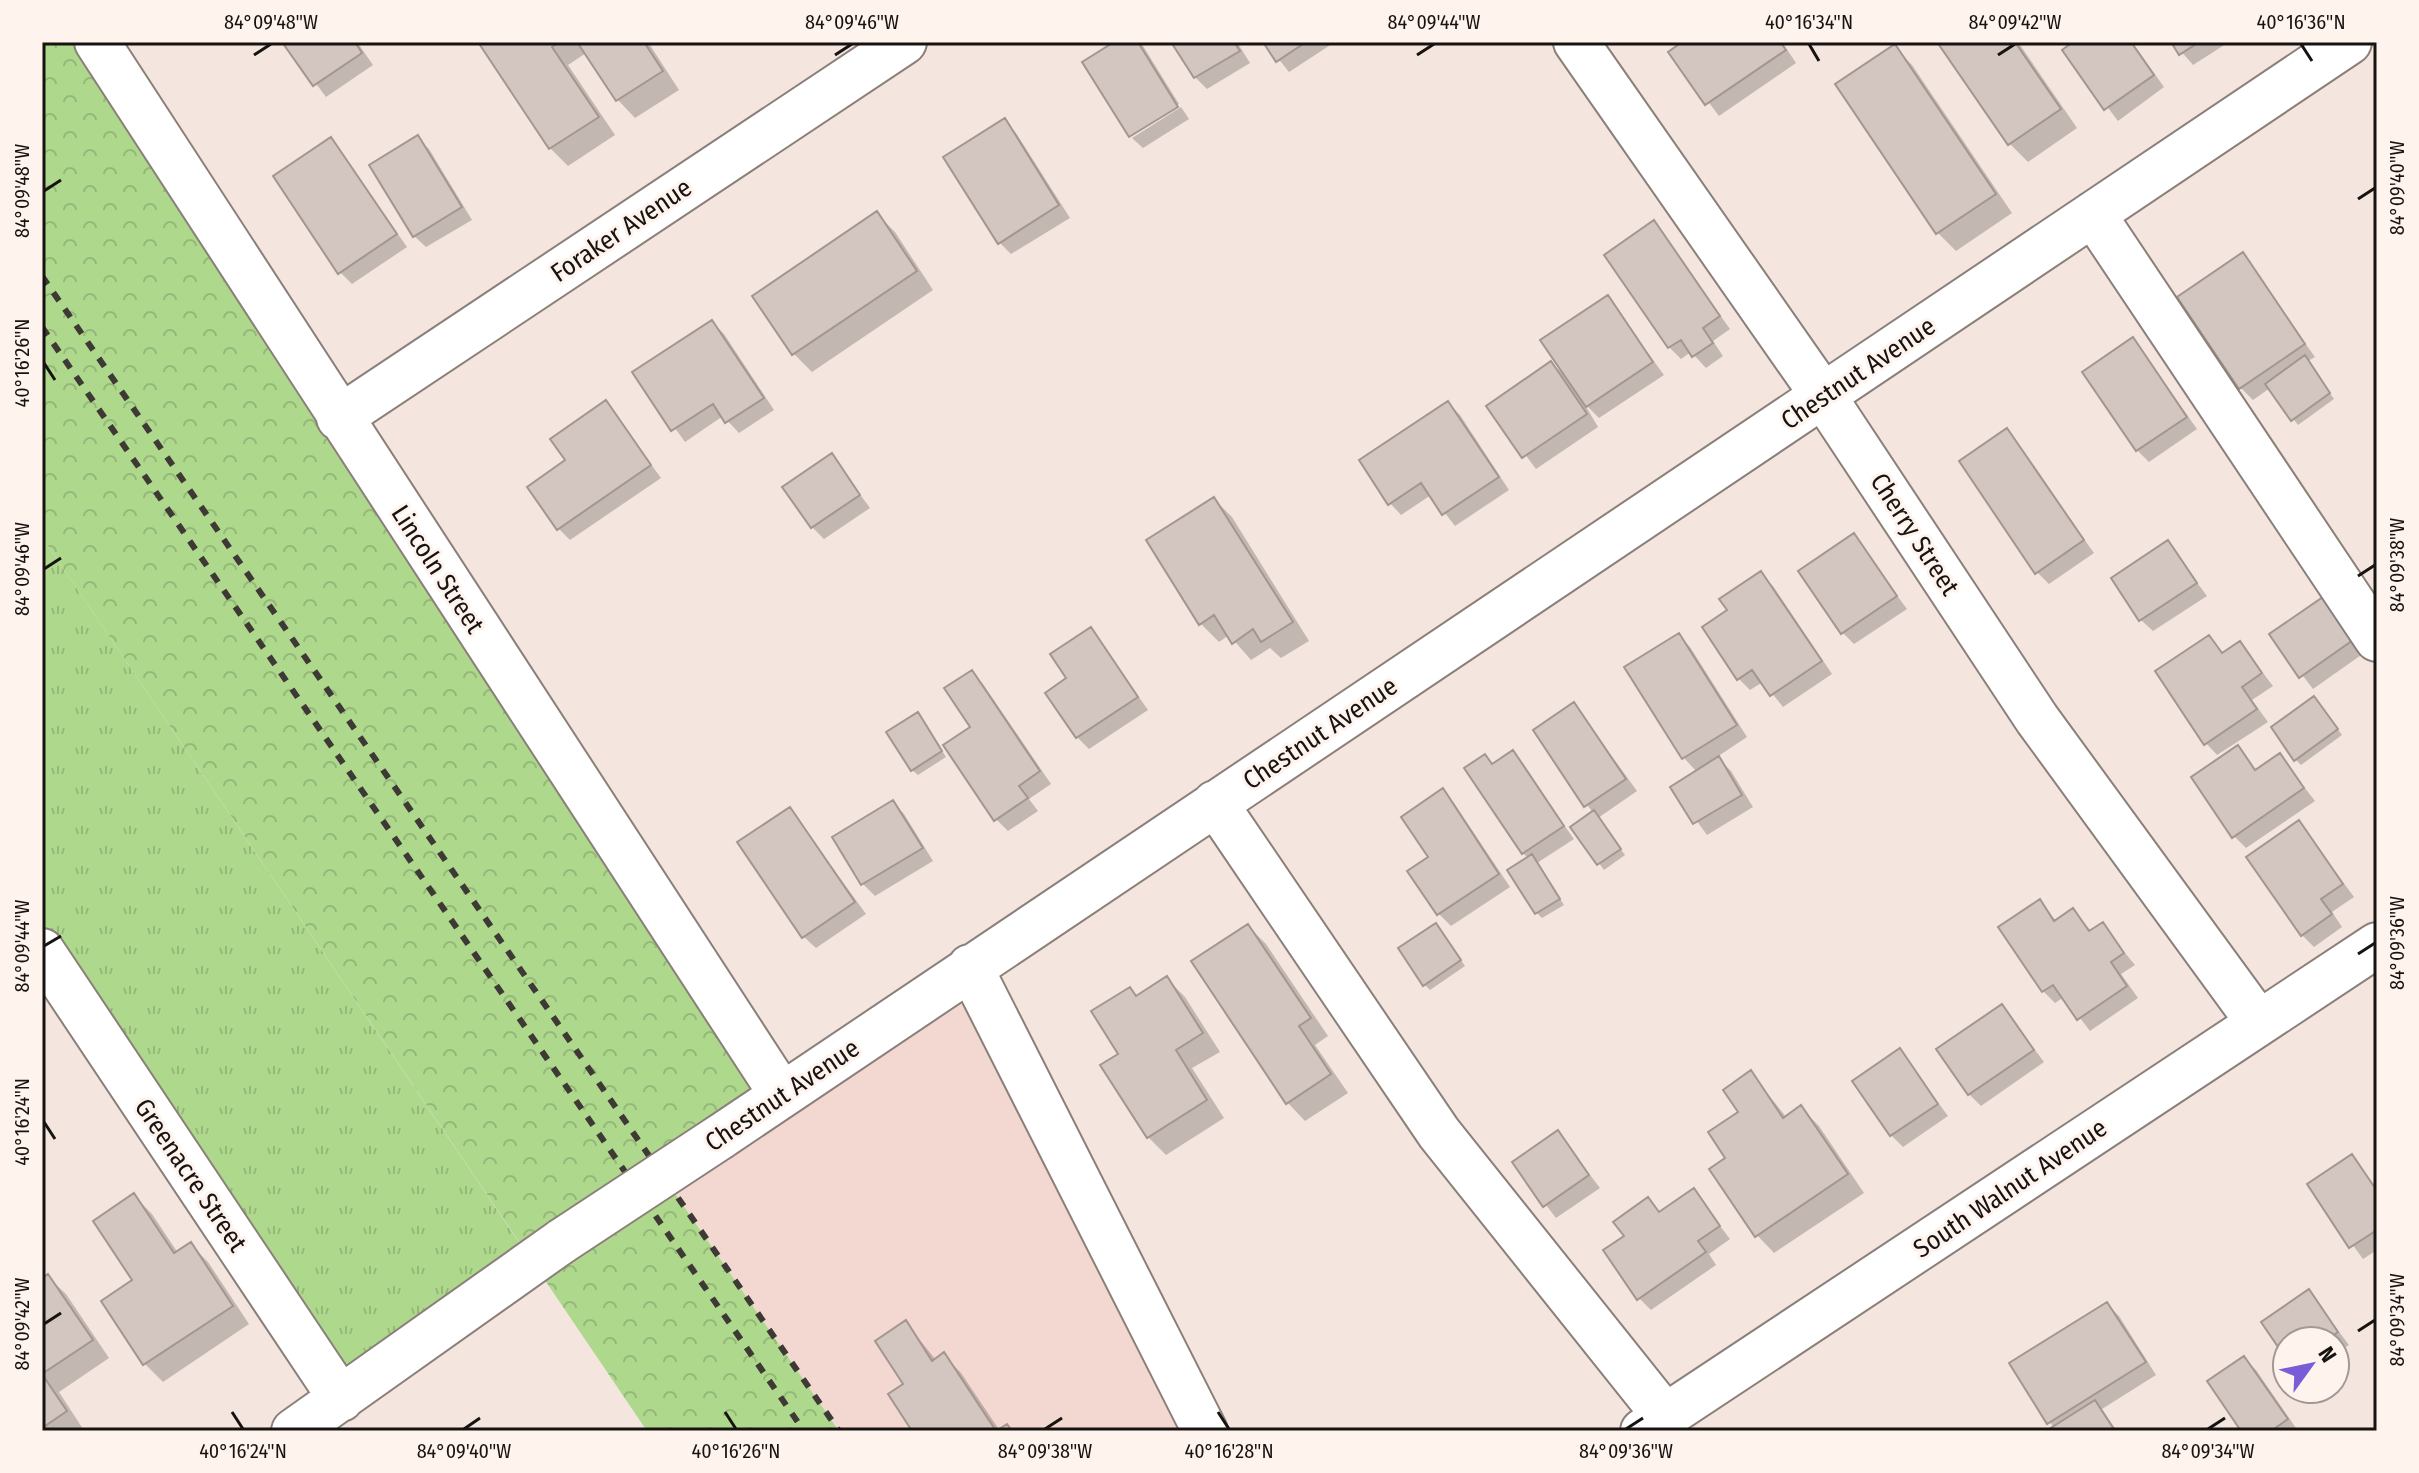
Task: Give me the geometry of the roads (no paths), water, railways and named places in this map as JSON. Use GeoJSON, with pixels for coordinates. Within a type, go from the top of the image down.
{"type":"FeatureCollection","features":[{"type":"Feature","properties":{"kind":"street","name":"Lincoln Street"},"geometry":{"type":"LineString","coordinates":[[97,42],[782,1095]]}},
{"type":"Feature","properties":{"kind":"street","name":"Foraker Avenue"},"geometry":{"type":"LineString","coordinates":[[339,418],[904,42]]}},
{"type":"Feature","properties":{"kind":"street","name":"Cherry Street"},"geometry":{"type":"LineString","coordinates":[[1576,42],[1824,397],[2037,719],[2259,1023]]}},
{"type":"Feature","properties":{"kind":"street","name":"Chestnut Avenue"},"geometry":{"type":"LineString","coordinates":[[294,1431],[562,1241],[2349,42]]}},
{"type":"Feature","properties":{"kind":"street"},"geometry":{"type":"LineString","coordinates":[[2093,214],[2377,639]]}},
{"type":"Feature","properties":{"kind":"street"},"geometry":{"type":"LineString","coordinates":[[1215,803],[1439,1133],[1654,1424]]}},
{"type":"Feature","properties":{"kind":"street","name":"South Walnut Avenue"},"geometry":{"type":"LineString","coordinates":[[1654,1424],[2377,945]]}},
{"type":"Feature","properties":{"kind":"street","name":"Greenacre Street"},"geometry":{"type":"LineString","coordinates":[[42,951],[341,1399]]}},
{"type":"Feature","properties":{"kind":"street"},"geometry":{"type":"LineString","coordinates":[[970,967],[1205,1431]]}},
{"type":"Feature","properties":{"kind":"railway"},"geometry":{"type":"LineString","coordinates":[[42,276],[839,1431]]}},
{"type":"Feature","properties":{"kind":"railway"},"geometry":{"type":"LineString","coordinates":[[42,327],[804,1431]]}}]}
